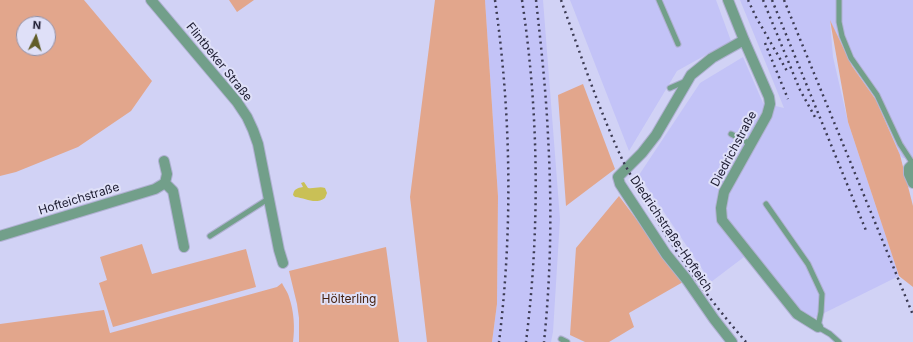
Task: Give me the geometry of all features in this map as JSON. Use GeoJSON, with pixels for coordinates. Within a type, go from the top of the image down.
{"type":"FeatureCollection","features":[{"type":"Feature","properties":{"kind":"street","name":"Flintbeker Straße"},"geometry":{"type":"LineString","coordinates":[[151,0],[238,102],[247,117],[258,144],[278,250],[284,263]]}},
{"type":"Feature","properties":{"kind":"street","name":"Diedrichstraße"},"geometry":{"type":"LineString","coordinates":[[728,0],[769,97],[770,104],[768,115],[724,192],[721,208],[722,220],[797,314],[818,328]]}},
{"type":"Feature","properties":{"kind":"street","name":"Diedrichstraße-Hofteich"},"geometry":{"type":"LineString","coordinates":[[732,342],[666,254],[620,184],[618,177],[642,153],[656,135],[691,75],[712,58],[744,40]]}},
{"type":"Feature","properties":{"kind":"street"},"geometry":{"type":"LineString","coordinates":[[164,162],[167,174],[165,183],[173,191],[184,247]]}},
{"type":"Feature","properties":{"kind":"street"},"geometry":{"type":"LineString","coordinates":[[913,164],[909,168],[909,174],[913,183]]}},
{"type":"Feature","properties":{"kind":"street","name":"Hofteichstraße"},"geometry":{"type":"LineString","coordinates":[[0,236],[155,189],[165,183]]}},
{"type":"Feature","properties":{"kind":"lane"},"geometry":{"type":"LineString","coordinates":[[659,0],[678,44]]}},
{"type":"Feature","properties":{"kind":"lane"},"geometry":{"type":"LineString","coordinates":[[839,0],[839,22],[842,36],[851,58],[877,95],[900,144],[913,164]]}},
{"type":"Feature","properties":{"kind":"lane"},"geometry":{"type":"LineString","coordinates":[[670,88],[689,79]]}},
{"type":"Feature","properties":{"kind":"lane"},"geometry":{"type":"LineString","coordinates":[[731,134],[751,144]]}},
{"type":"Feature","properties":{"kind":"lane"},"geometry":{"type":"LineString","coordinates":[[210,236],[268,199]]}},
{"type":"Feature","properties":{"kind":"lane"},"geometry":{"type":"LineString","coordinates":[[766,204],[808,264],[822,294],[818,328],[830,334],[839,342]]}},
{"type":"Feature","properties":{"kind":"lane"},"geometry":{"type":"LineString","coordinates":[[561,339],[567,342]]}},
{"type":"Feature","properties":{"kind":"shaded area"},"geometry":{"type":"Polygon","coordinates":[[[485,0],[543,0],[560,219],[553,332],[551,342],[492,342],[497,304],[498,196],[485,0]]]}},
{"type":"Feature","properties":{"kind":"shaded area"},"geometry":{"type":"Polygon","coordinates":[[[570,0],[716,0],[731,41],[677,71],[629,151],[570,0]]]}},
{"type":"Feature","properties":{"kind":"shaded area"},"geometry":{"type":"Polygon","coordinates":[[[740,0],[913,0],[913,159],[903,158],[900,155],[876,100],[852,66],[830,21],[833,57],[848,122],[899,276],[802,324],[744,257],[711,282],[639,175],[700,83],[743,57],[763,103],[784,108],[740,0]]]}},
{"type":"Feature","properties":{"kind":"shaded area"},"geometry":{"type":"Polygon","coordinates":[[[304,182],[308,188],[325,188],[327,193],[325,198],[314,201],[295,197],[293,195],[294,191],[297,188],[303,187],[301,183],[304,182]]]}},
{"type":"Feature","properties":{"kind":"green space"},"geometry":{"type":"Polygon","coordinates":[[[0,0],[84,0],[152,81],[131,111],[78,147],[16,172],[0,176],[0,0]]]}},
{"type":"Feature","properties":{"kind":"green space"},"geometry":{"type":"Polygon","coordinates":[[[229,0],[254,0],[237,12],[229,0]]]}},
{"type":"Feature","properties":{"kind":"green space"},"geometry":{"type":"Polygon","coordinates":[[[435,0],[485,0],[498,196],[497,304],[492,342],[427,342],[410,197],[435,0]]]}},
{"type":"Feature","properties":{"kind":"green space"},"geometry":{"type":"Polygon","coordinates":[[[830,20],[852,66],[876,100],[900,155],[913,206],[913,287],[899,276],[848,122],[830,20]]]}},
{"type":"Feature","properties":{"kind":"green space"},"geometry":{"type":"Polygon","coordinates":[[[583,84],[615,169],[566,206],[558,95],[583,84]]]}},
{"type":"Feature","properties":{"kind":"green space"},"geometry":{"type":"Polygon","coordinates":[[[619,196],[683,282],[629,313],[634,327],[609,342],[585,342],[570,335],[576,248],[619,196]]]}},
{"type":"Feature","properties":{"kind":"green space"},"geometry":{"type":"Polygon","coordinates":[[[142,244],[152,274],[246,249],[256,287],[113,327],[99,283],[107,280],[100,257],[142,244]]]}},
{"type":"Feature","properties":{"kind":"green space","name":"Hölterling"},"geometry":{"type":"Polygon","coordinates":[[[386,247],[399,342],[299,342],[299,318],[289,271],[386,247]]]}},
{"type":"Feature","properties":{"kind":"green space"},"geometry":{"type":"Polygon","coordinates":[[[282,283],[292,308],[294,325],[293,342],[0,342],[0,324],[104,310],[110,333],[277,287],[282,283]]]}},
{"type":"Feature","properties":{"kind":"railway"},"geometry":{"type":"LineString","coordinates":[[495,0],[504,85],[508,171],[507,256],[499,342]]}},
{"type":"Feature","properties":{"kind":"railway"},"geometry":{"type":"LineString","coordinates":[[522,0],[532,85],[536,171],[534,257],[526,342]]}},
{"type":"Feature","properties":{"kind":"railway"},"geometry":{"type":"LineString","coordinates":[[536,0],[546,102],[550,188],[549,265],[544,342]]}},
{"type":"Feature","properties":{"kind":"railway"},"geometry":{"type":"LineString","coordinates":[[561,0],[597,100],[622,159],[664,233],[703,289],[746,342]]}},
{"type":"Feature","properties":{"kind":"railway"},"geometry":{"type":"LineString","coordinates":[[748,0],[787,71]]}},
{"type":"Feature","properties":{"kind":"railway"},"geometry":{"type":"LineString","coordinates":[[763,0],[800,90],[815,117]]}},
{"type":"Feature","properties":{"kind":"railway"},"geometry":{"type":"LineString","coordinates":[[772,0],[867,233]]}},
{"type":"Feature","properties":{"kind":"railway"},"geometry":{"type":"LineString","coordinates":[[784,0],[913,315]]}},
{"type":"Feature","properties":{"kind":"railway"},"geometry":{"type":"LineString","coordinates":[[765,43],[788,99]]}}]}
